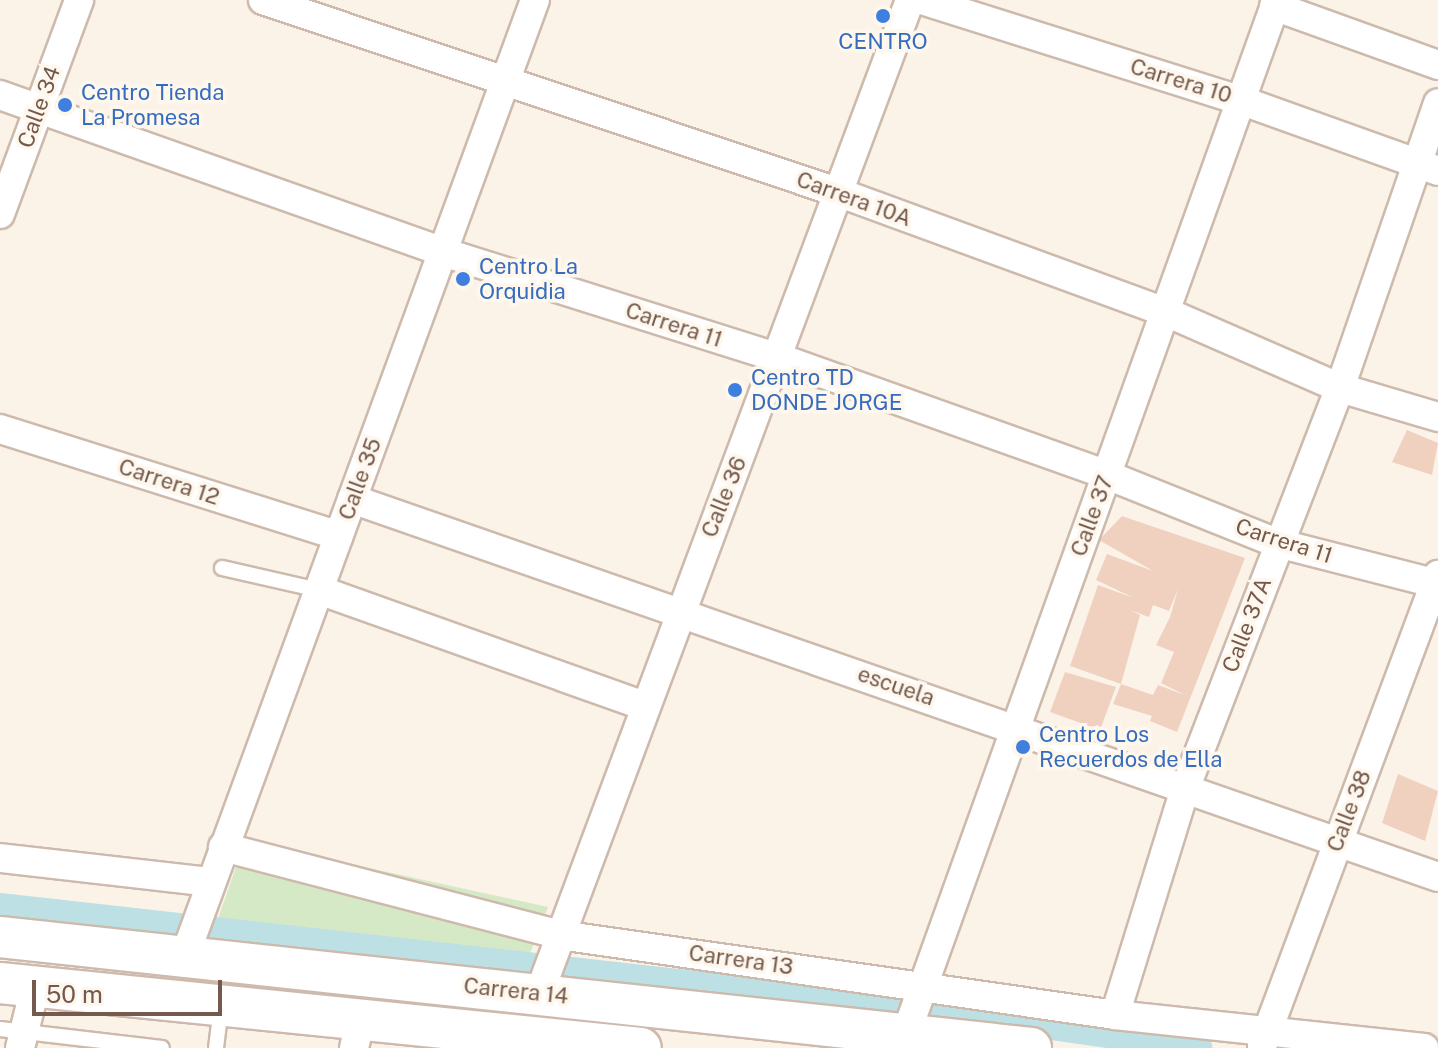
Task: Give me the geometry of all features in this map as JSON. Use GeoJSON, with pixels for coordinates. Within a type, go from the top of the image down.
{"type":"FeatureCollection","features":[{"type":"Feature","properties":{"kind":"main road","name":"Carrera 14"},"geometry":{"type":"LineString","coordinates":[[0,937],[188,947],[910,1023],[1031,1048]]}},
{"type":"Feature","properties":{"kind":"main road","name":"Carrera 14"},"geometry":{"type":"LineString","coordinates":[[18,985],[221,1008],[357,1035],[641,1048]]}},
{"type":"Feature","properties":{"kind":"street","name":"Calle 34"},"geometry":{"type":"LineString","coordinates":[[0,214],[79,0]]}},
{"type":"Feature","properties":{"kind":"street","name":"Carrera 10A"},"geometry":{"type":"LineString","coordinates":[[263,0],[507,79],[840,193],[1166,312],[1340,388],[1438,417]]}},
{"type":"Feature","properties":{"kind":"street","name":"Calle 35"},"geometry":{"type":"LineString","coordinates":[[188,947],[535,0]]}},
{"type":"Feature","properties":{"kind":"street","name":"Calle 36"},"geometry":{"type":"LineString","coordinates":[[541,984],[679,612],[779,358],[910,0]]}},
{"type":"Feature","properties":{"kind":"street","name":"Carrera 10"},"geometry":{"type":"LineString","coordinates":[[922,0],[1240,100],[1429,167]]}},
{"type":"Feature","properties":{"kind":"street","name":"Calle 37"},"geometry":{"type":"LineString","coordinates":[[910,1023],[1276,3]]}},
{"type":"Feature","properties":{"kind":"street"},"geometry":{"type":"LineString","coordinates":[[1276,3],[1438,65]]}},
{"type":"Feature","properties":{"kind":"street","name":"Carrera 11"},"geometry":{"type":"LineString","coordinates":[[0,95],[443,252],[779,358],[1107,475],[1277,543],[1437,581]]}},
{"type":"Feature","properties":{"kind":"street","name":"Calle 37A"},"geometry":{"type":"LineString","coordinates":[[1115,1015],[1185,789],[1277,543],[1429,167],[1438,103]]}},
{"type":"Feature","properties":{"kind":"street","name":"Carrera 12"},"geometry":{"type":"LineString","coordinates":[[0,429],[339,536]]}},
{"type":"Feature","properties":{"kind":"street","name":"escuela"},"geometry":{"type":"LineString","coordinates":[[352,499],[1438,877]]}},
{"type":"Feature","properties":{"kind":"street","name":"Calle 38"},"geometry":{"type":"LineString","coordinates":[[1265,1039],[1437,581]]}},
{"type":"Feature","properties":{"kind":"street"},"geometry":{"type":"LineString","coordinates":[[319,590],[645,706]]}},
{"type":"Feature","properties":{"kind":"street","name":"Carrera 13"},"geometry":{"type":"LineString","coordinates":[[223,847],[558,938],[923,986],[1265,1039],[1424,1048]]}},
{"type":"Feature","properties":{"kind":"street"},"geometry":{"type":"LineString","coordinates":[[0,858],[207,894]]}},
{"type":"Feature","properties":{"kind":"street"},"geometry":{"type":"LineString","coordinates":[[14,1036],[18,985]]}},
{"type":"Feature","properties":{"kind":"lane"},"geometry":{"type":"LineString","coordinates":[[222,568],[319,590]]}},
{"type":"Feature","properties":{"kind":"lane"},"geometry":{"type":"LineString","coordinates":[[216,1048],[221,1008]]}},
{"type":"Feature","properties":{"kind":"lane"},"geometry":{"type":"LineString","coordinates":[[14,1036],[162,1048]]}},
{"type":"Feature","properties":{"kind":"green space"},"geometry":{"type":"Polygon","coordinates":[[[245,841],[548,907],[522,974],[211,939],[245,841]]]}},
{"type":"Feature","properties":{"kind":"building"},"geometry":{"type":"Polygon","coordinates":[[[1407,430],[1438,443],[1432,475],[1392,462],[1407,430]]]}},
{"type":"Feature","properties":{"kind":"building"},"geometry":{"type":"Polygon","coordinates":[[[1122,516],[1245,558],[1177,732],[1150,721],[1152,716],[1113,704],[1121,684],[1070,666],[1098,585],[1134,598],[1096,580],[1107,554],[1153,571],[1099,540],[1122,516]],[[1178,589],[1169,611],[1153,605],[1149,617],[1130,610],[1140,615],[1121,684],[1153,695],[1158,685],[1185,695],[1161,683],[1174,652],[1156,645],[1170,617],[1178,589]]]}},
{"type":"Feature","properties":{"kind":"building"},"geometry":{"type":"Polygon","coordinates":[[[1065,672],[1116,687],[1100,730],[1050,712],[1065,672]]]}},
{"type":"Feature","properties":{"kind":"building"},"geometry":{"type":"Polygon","coordinates":[[[1398,774],[1438,791],[1425,841],[1382,823],[1398,774]]]}},
{"type":"Feature","properties":{"kind":"waterway"},"geometry":{"type":"LineString","coordinates":[[0,906],[946,1012],[1199,1048]]}},
{"type":"Feature","properties":{"kind":"place","name":"CENTRO"},"geometry":{"type":"Point","coordinates":[883,16]}},
{"type":"Feature","properties":{"kind":"place","name":"Centro Tienda La Promesa"},"geometry":{"type":"Point","coordinates":[65,105]}},
{"type":"Feature","properties":{"kind":"place","name":"Centro La Orquidia"},"geometry":{"type":"Point","coordinates":[463,279]}},
{"type":"Feature","properties":{"kind":"place","name":"Centro TD DONDE JORGE"},"geometry":{"type":"Point","coordinates":[735,390]}},
{"type":"Feature","properties":{"kind":"place","name":"Centro Los Recuerdos de Ella"},"geometry":{"type":"Point","coordinates":[1023,747]}}]}
